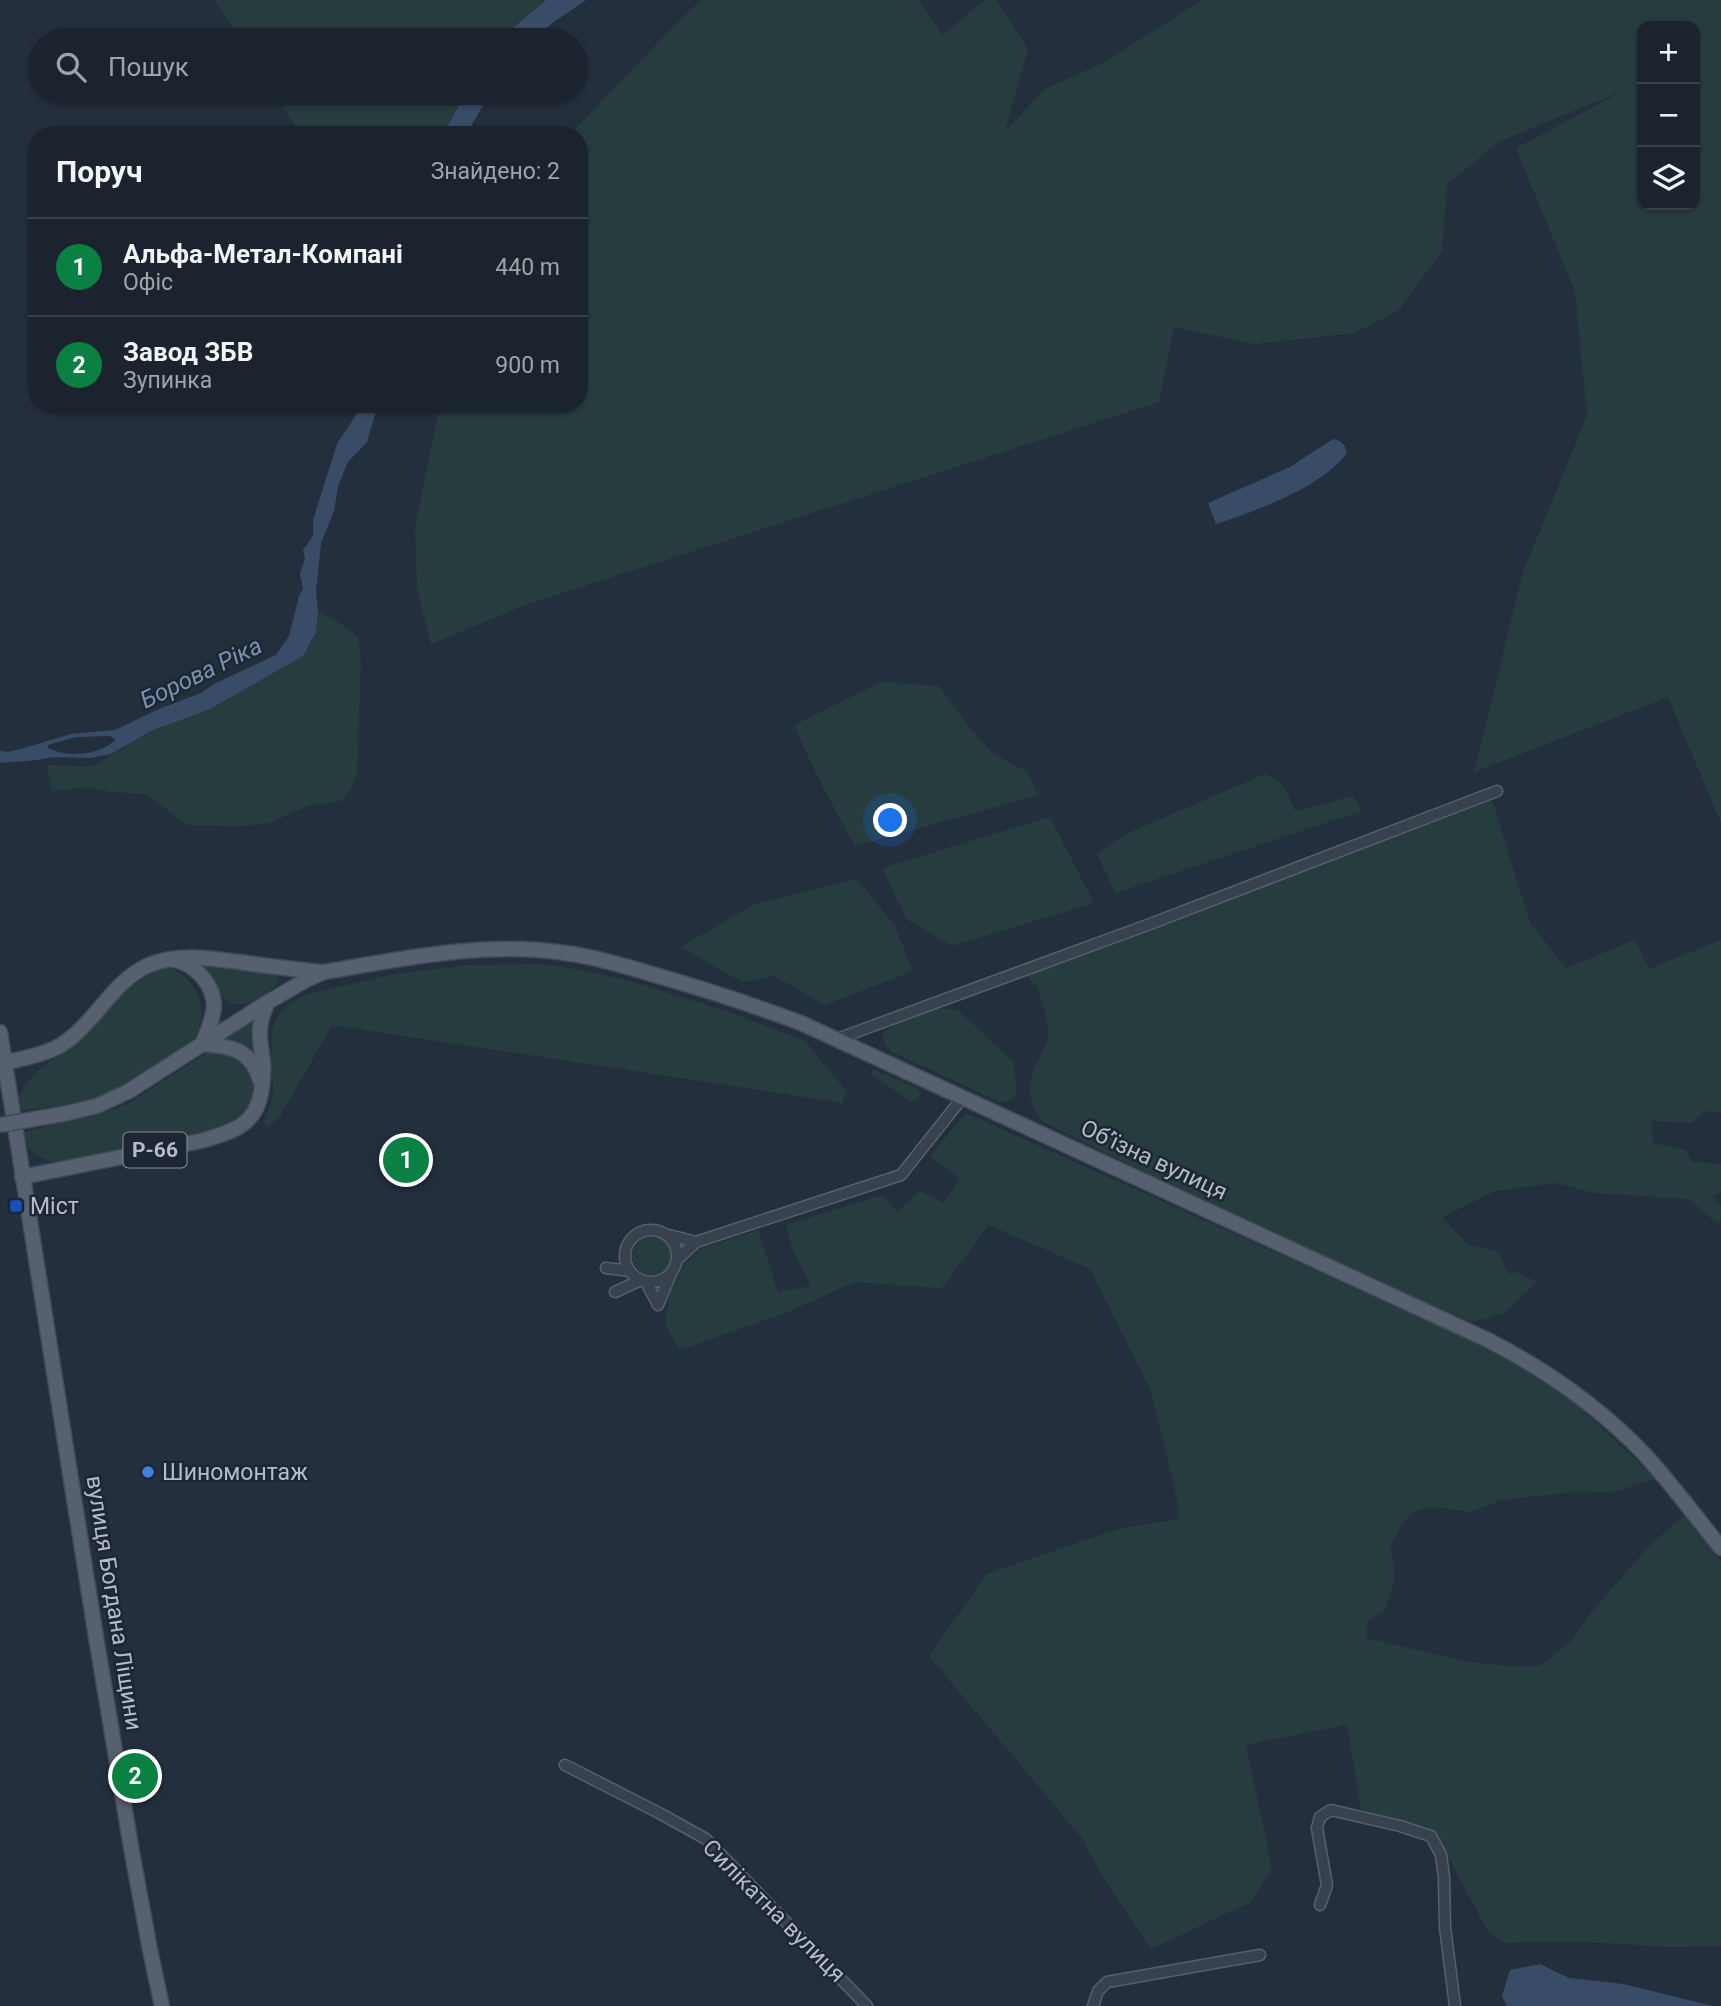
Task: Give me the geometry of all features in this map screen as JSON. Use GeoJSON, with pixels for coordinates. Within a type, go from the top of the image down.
{"type":"FeatureCollection","features":[{"type":"Feature","properties":{"kind":"main road","name":"Об’їзна вулиця"},"geometry":{"type":"LineString","coordinates":[[324,972],[451,951],[572,953],[722,995],[801,1023],[1522,1358],[1565,1386],[1627,1437],[1662,1475],[1721,1548]]}},
{"type":"Feature","properties":{"kind":"main road"},"geometry":{"type":"LineString","coordinates":[[0,1032],[4,1063],[35,1056],[61,1045],[132,975],[149,965],[169,960],[187,957],[211,958],[324,972]]}},
{"type":"Feature","properties":{"kind":"main road"},"geometry":{"type":"LineString","coordinates":[[169,960],[183,962],[194,969],[212,994],[214,1007],[202,1044]]}},
{"type":"Feature","properties":{"kind":"main road"},"geometry":{"type":"LineString","coordinates":[[0,1125],[97,1106],[129,1091],[268,1002],[324,972]]}},
{"type":"Feature","properties":{"kind":"main road"},"geometry":{"type":"LineString","coordinates":[[262,1086],[263,1064],[258,1033],[268,1002]]}},
{"type":"Feature","properties":{"kind":"main road"},"geometry":{"type":"LineString","coordinates":[[202,1044],[239,1051],[253,1063],[262,1086]]}},
{"type":"Feature","properties":{"kind":"main road","name":"вулиця Богдана Ліщини"},"geometry":{"type":"LineString","coordinates":[[4,1063],[127,1824],[162,2006]]}},
{"type":"Feature","properties":{"kind":"main road","name":"Р-66"},"geometry":{"type":"LineString","coordinates":[[22,1177],[201,1141],[230,1132],[252,1118],[258,1108],[262,1086]]}},
{"type":"Feature","properties":{"kind":"street"},"geometry":{"type":"LineString","coordinates":[[837,1039],[1150,924],[1497,791]]}},
{"type":"Feature","properties":{"kind":"street"},"geometry":{"type":"LineString","coordinates":[[678,1259],[696,1242],[901,1175],[963,1097]]}},
{"type":"Feature","properties":{"kind":"street"},"geometry":{"type":"LineString","coordinates":[[670,1275],[660,1281],[606,1268],[624,1258],[629,1240],[640,1231],[656,1229],[696,1242]]}},
{"type":"Feature","properties":{"kind":"street"},"geometry":{"type":"LineString","coordinates":[[624,1258],[658,1305],[678,1259],[677,1248],[669,1235]]}},
{"type":"Feature","properties":{"kind":"street","name":"Силікатна вулиця"},"geometry":{"type":"LineString","coordinates":[[565,1765],[706,1839],[867,2006]]}},
{"type":"Feature","properties":{"kind":"street"},"geometry":{"type":"LineString","coordinates":[[1320,1905],[1326,1885],[1317,1828],[1320,1817],[1331,1810],[1431,1836],[1441,1855],[1445,1927],[1455,2006]]}},
{"type":"Feature","properties":{"kind":"street"},"geometry":{"type":"LineString","coordinates":[[1093,2006],[1098,1991],[1107,1982],[1260,1955]]}},
{"type":"Feature","properties":{"kind":"green space"},"geometry":{"type":"Polygon","coordinates":[[[215,0],[546,0],[512,28],[232,28],[215,0]]]}},
{"type":"Feature","properties":{"kind":"green space"},"geometry":{"type":"Polygon","coordinates":[[[701,0],[918,0],[943,35],[984,0],[996,0],[1028,49],[1005,131],[1045,89],[1105,62],[1202,0],[1721,0],[1721,823],[1668,697],[1474,772],[1523,572],[1587,416],[1575,292],[1516,148],[1625,90],[1498,142],[1447,185],[1442,251],[1398,311],[1354,333],[1254,344],[1174,327],[1159,402],[525,605],[431,644],[417,589],[415,527],[438,413],[588,413],[588,126],[578,126],[701,0]]]}},
{"type":"Feature","properties":{"kind":"green space"},"geometry":{"type":"Polygon","coordinates":[[[282,105],[458,105],[448,126],[295,126],[282,105]]]}},
{"type":"Feature","properties":{"kind":"green space"},"geometry":{"type":"Polygon","coordinates":[[[318,611],[343,625],[358,638],[361,662],[357,775],[351,789],[341,801],[308,806],[269,823],[241,826],[187,825],[146,794],[111,792],[87,787],[52,791],[46,765],[92,767],[151,731],[208,710],[316,632],[318,611]]]}},
{"type":"Feature","properties":{"kind":"green space"},"geometry":{"type":"Polygon","coordinates":[[[882,682],[939,686],[968,726],[994,754],[1026,771],[1039,795],[855,846],[820,782],[794,725],[882,682]]]}},
{"type":"Feature","properties":{"kind":"green space"},"geometry":{"type":"Polygon","coordinates":[[[1265,774],[1284,789],[1295,811],[1353,796],[1362,811],[1115,893],[1097,854],[1126,834],[1265,774]]]}},
{"type":"Feature","properties":{"kind":"green space"},"geometry":{"type":"Polygon","coordinates":[[[1492,800],[1530,923],[1566,968],[1635,940],[1649,969],[1721,940],[1721,1113],[1704,1111],[1691,1123],[1652,1121],[1653,1143],[1685,1150],[1692,1162],[1721,1164],[1721,1191],[1712,1197],[1721,1206],[1721,1220],[1718,1224],[1689,1199],[1594,1193],[1556,1183],[1496,1191],[1442,1217],[1469,1245],[1499,1252],[1508,1274],[1517,1272],[1537,1282],[1504,1313],[1472,1322],[1335,1263],[1204,1202],[1042,1121],[1032,1104],[1030,1089],[1032,1074],[1048,1039],[1047,1020],[1038,988],[1026,975],[1492,800]]]}},
{"type":"Feature","properties":{"kind":"green space"},"geometry":{"type":"Polygon","coordinates":[[[1050,817],[1094,903],[952,946],[906,919],[882,868],[1050,817]]]}},
{"type":"Feature","properties":{"kind":"green space"},"geometry":{"type":"Polygon","coordinates":[[[857,879],[895,926],[913,971],[825,1005],[774,976],[742,982],[681,947],[754,904],[857,879]]]}},
{"type":"Feature","properties":{"kind":"green space"},"geometry":{"type":"Polygon","coordinates":[[[541,964],[630,981],[729,1012],[805,1041],[847,1092],[841,1105],[837,1102],[332,1025],[281,1115],[267,1128],[264,1122],[273,1096],[271,1033],[276,1018],[289,1004],[309,994],[394,974],[470,965],[541,964]]]}},
{"type":"Feature","properties":{"kind":"green space"},"geometry":{"type":"Polygon","coordinates":[[[202,965],[277,974],[278,982],[256,999],[236,1004],[223,997],[202,965]]]}},
{"type":"Feature","properties":{"kind":"green space"},"geometry":{"type":"Polygon","coordinates":[[[163,967],[184,976],[198,995],[201,1005],[200,1022],[195,1037],[189,1044],[150,1072],[96,1099],[17,1111],[21,1092],[34,1075],[77,1039],[122,994],[163,967]]]}},
{"type":"Feature","properties":{"kind":"green space"},"geometry":{"type":"Polygon","coordinates":[[[939,1008],[958,1010],[1013,1062],[1016,1095],[1012,1099],[1000,1102],[890,1051],[883,1040],[885,1031],[907,1019],[939,1008]]]}},
{"type":"Feature","properties":{"kind":"green space"},"geometry":{"type":"Polygon","coordinates":[[[253,1017],[260,1065],[236,1043],[219,1038],[253,1017]]]}},
{"type":"Feature","properties":{"kind":"green space"},"geometry":{"type":"Polygon","coordinates":[[[212,1051],[240,1060],[251,1073],[254,1082],[257,1102],[235,1127],[59,1164],[36,1154],[25,1140],[23,1133],[71,1119],[90,1117],[128,1104],[212,1051]]]}},
{"type":"Feature","properties":{"kind":"green space"},"geometry":{"type":"Polygon","coordinates":[[[873,1069],[915,1087],[920,1092],[918,1098],[910,1101],[871,1074],[873,1069]]]}},
{"type":"Feature","properties":{"kind":"green space"},"geometry":{"type":"Polygon","coordinates":[[[966,1113],[1459,1335],[1526,1369],[1560,1389],[1656,1479],[1612,1492],[1563,1493],[1502,1500],[1470,1512],[1437,1507],[1414,1511],[1401,1526],[1391,1545],[1395,1578],[1386,1609],[1368,1621],[1366,1638],[1468,1662],[1540,1666],[1573,1639],[1590,1614],[1651,1544],[1685,1515],[1721,1562],[1721,1946],[1673,1947],[1569,1941],[1504,1943],[1485,1926],[1428,1827],[1361,1810],[1347,1725],[1246,1745],[1272,1868],[1251,1902],[1151,1949],[1105,1881],[1081,1837],[929,1656],[987,1574],[1117,1529],[1179,1519],[1177,1499],[1150,1389],[1090,1269],[989,1225],[942,1288],[854,1282],[791,1311],[680,1350],[665,1325],[670,1291],[683,1266],[699,1249],[758,1230],[778,1292],[811,1286],[793,1251],[786,1225],[882,1195],[897,1212],[920,1191],[943,1203],[960,1179],[930,1156],[966,1113]]]}},
{"type":"Feature","properties":{"kind":"green space"},"geometry":{"type":"Polygon","coordinates":[[[652,1236],[660,1237],[666,1242],[671,1248],[671,1264],[666,1270],[660,1275],[652,1276],[644,1275],[638,1270],[633,1264],[632,1256],[633,1248],[638,1242],[644,1237],[652,1236]]]}},
{"type":"Feature","properties":{"kind":"water"},"geometry":{"type":"Polygon","coordinates":[[[546,0],[586,0],[546,28],[512,28],[546,0]]]}},
{"type":"Feature","properties":{"kind":"water"},"geometry":{"type":"Polygon","coordinates":[[[459,105],[483,105],[471,126],[448,126],[459,105]]]}},
{"type":"Feature","properties":{"kind":"water"},"geometry":{"type":"Polygon","coordinates":[[[357,413],[375,413],[367,442],[348,462],[338,486],[334,511],[321,543],[316,591],[316,632],[303,656],[208,710],[151,731],[111,754],[90,758],[51,757],[0,763],[0,751],[8,752],[71,734],[115,730],[201,693],[214,684],[276,655],[289,636],[303,589],[300,574],[305,559],[303,550],[313,536],[313,520],[337,444],[357,413]],[[110,736],[76,737],[47,747],[64,753],[83,754],[116,740],[110,736]]]}},
{"type":"Feature","properties":{"kind":"water"},"geometry":{"type":"Polygon","coordinates":[[[1333,439],[1343,443],[1347,453],[1322,477],[1268,505],[1216,524],[1208,503],[1290,467],[1333,439]]]}},
{"type":"Feature","properties":{"kind":"water"},"geometry":{"type":"Polygon","coordinates":[[[1540,1964],[1569,1978],[1623,1984],[1713,2006],[1507,2006],[1502,1996],[1510,1970],[1540,1964]]]}},
{"type":"Feature","properties":{"kind":"place","name":"Альфа-Метал-Компані"},"geometry":{"type":"Point","coordinates":[406,1160]}},
{"type":"Feature","properties":{"kind":"place","name":"Міст"},"geometry":{"type":"Point","coordinates":[16,1206]}},
{"type":"Feature","properties":{"kind":"place","name":"Шиномонтаж"},"geometry":{"type":"Point","coordinates":[148,1472]}},
{"type":"Feature","properties":{"kind":"place","name":"Завод ЗБВ"},"geometry":{"type":"Point","coordinates":[135,1776]}},
{"type":"Feature","properties":{"kind":"water label","name":"Борова Ріка"},"geometry":{"type":"Point","coordinates":[201,673]}}]}
